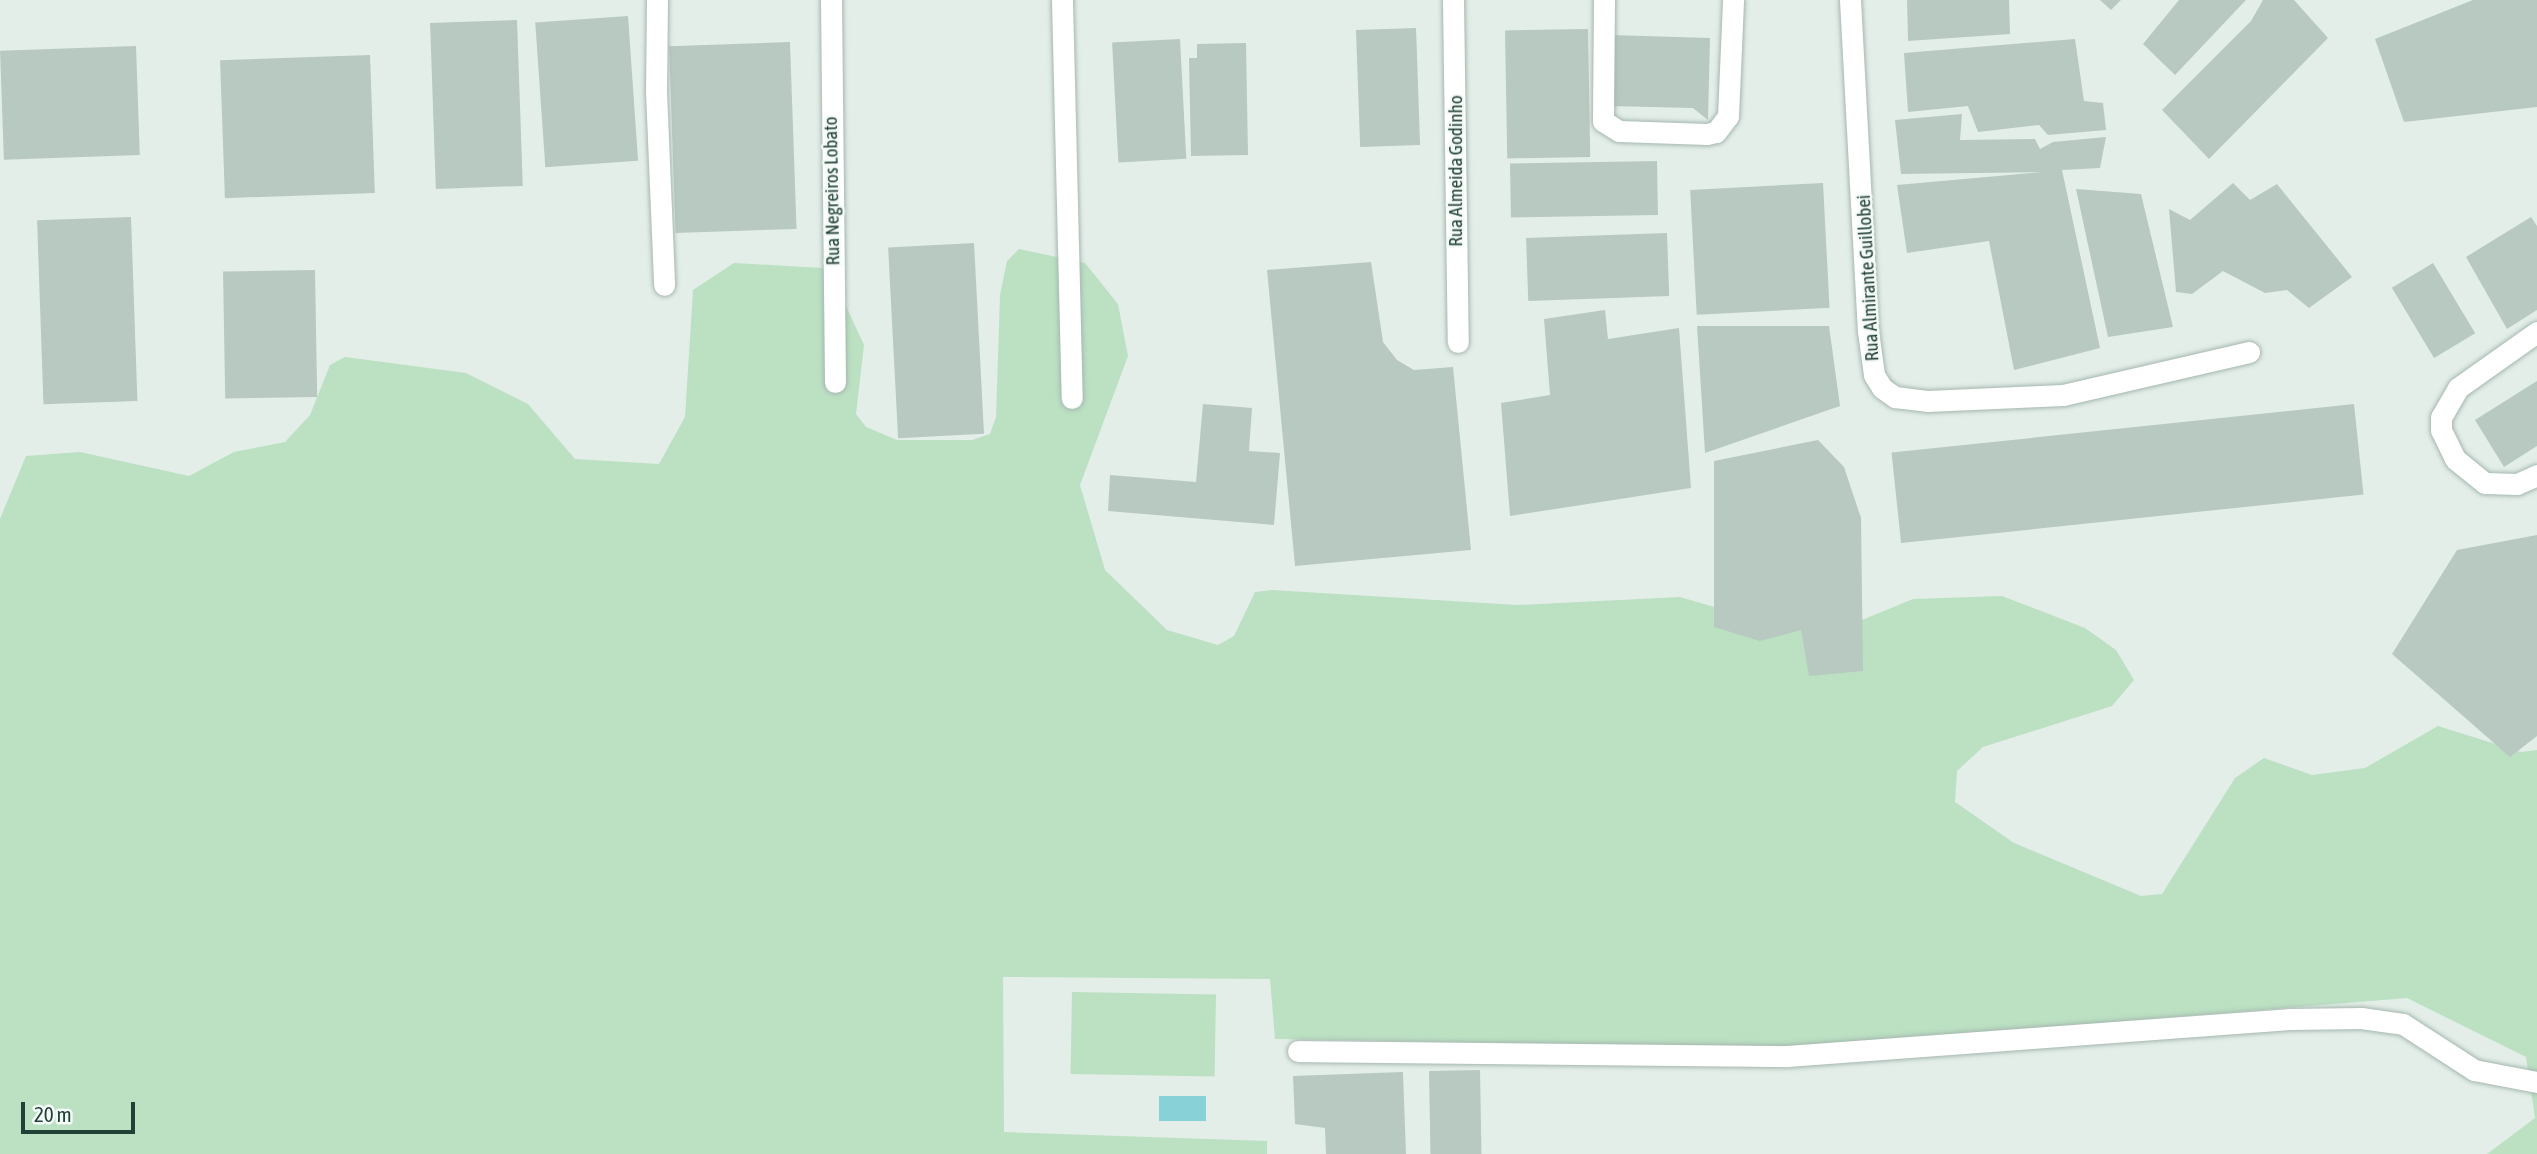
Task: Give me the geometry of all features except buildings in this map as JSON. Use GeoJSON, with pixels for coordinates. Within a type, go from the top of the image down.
{"type":"FeatureCollection","features":[{"type":"Feature","properties":{"kind":"street"},"geometry":{"type":"LineString","coordinates":[[657,0],[656,91],[664,285]]}},
{"type":"Feature","properties":{"kind":"street","name":"Rua Negreiros Lobato"},"geometry":{"type":"LineString","coordinates":[[831,0],[835,383]]}},
{"type":"Feature","properties":{"kind":"street"},"geometry":{"type":"LineString","coordinates":[[1062,0],[1072,398]]}},
{"type":"Feature","properties":{"kind":"street","name":"Rua Almeida Godinho"},"geometry":{"type":"LineString","coordinates":[[1453,0],[1458,342]]}},
{"type":"Feature","properties":{"kind":"street"},"geometry":{"type":"LineString","coordinates":[[1604,0],[1603,121],[1619,131],[1707,134],[1716,132],[1728,116],[1733,0]]}},
{"type":"Feature","properties":{"kind":"street","name":"Rua Almirante Guillobei"},"geometry":{"type":"LineString","coordinates":[[1850,0],[1869,341],[1874,375],[1882,388],[1895,397],[1927,401],[2063,395],[2249,352]]}},
{"type":"Feature","properties":{"kind":"street"},"geometry":{"type":"LineString","coordinates":[[2537,332],[2458,388],[2441,417],[2441,430],[2455,459],[2485,483],[2517,484],[2537,475]]}},
{"type":"Feature","properties":{"kind":"street"},"geometry":{"type":"LineString","coordinates":[[1298,1051],[1787,1056],[2290,1019],[2361,1018],[2403,1024],[2474,1070],[2537,1082]]}},
{"type":"Feature","properties":{"kind":"green space"},"geometry":{"type":"Polygon","coordinates":[[[1019,249],[1085,263],[1118,304],[1128,356],[1080,485],[1105,570],[1167,630],[1218,645],[1234,636],[1255,592],[1272,590],[1517,605],[1680,597],[1752,618],[1862,620],[1913,599],[2002,596],[2085,628],[2116,650],[2134,680],[2112,706],[1983,747],[1957,771],[1955,802],[2014,843],[2141,896],[2162,894],[2235,778],[2264,758],[2312,775],[2365,768],[2438,726],[2521,752],[2537,750],[2537,1154],[2487,1154],[2535,1118],[2526,1057],[2407,998],[1795,1048],[1275,1039],[1270,979],[1003,977],[1004,1132],[1267,1141],[1267,1154],[0,1154],[0,519],[26,456],[80,452],[189,476],[234,452],[285,442],[310,415],[330,365],[345,357],[466,373],[528,404],[575,459],[659,464],[685,417],[693,290],[734,263],[822,268],[834,280],[864,345],[856,414],[866,427],[897,440],[972,440],[990,434],[996,417],[1000,295],[1007,261],[1019,249]]]}},
{"type":"Feature","properties":{"kind":"green space"},"geometry":{"type":"Polygon","coordinates":[[[1072,992],[1216,995],[1215,1077],[1071,1074],[1072,992]]]}},
{"type":"Feature","properties":{"kind":"water"},"geometry":{"type":"Polygon","coordinates":[[[1159,1096],[1206,1096],[1206,1121],[1159,1121],[1159,1096]]]}}]}
